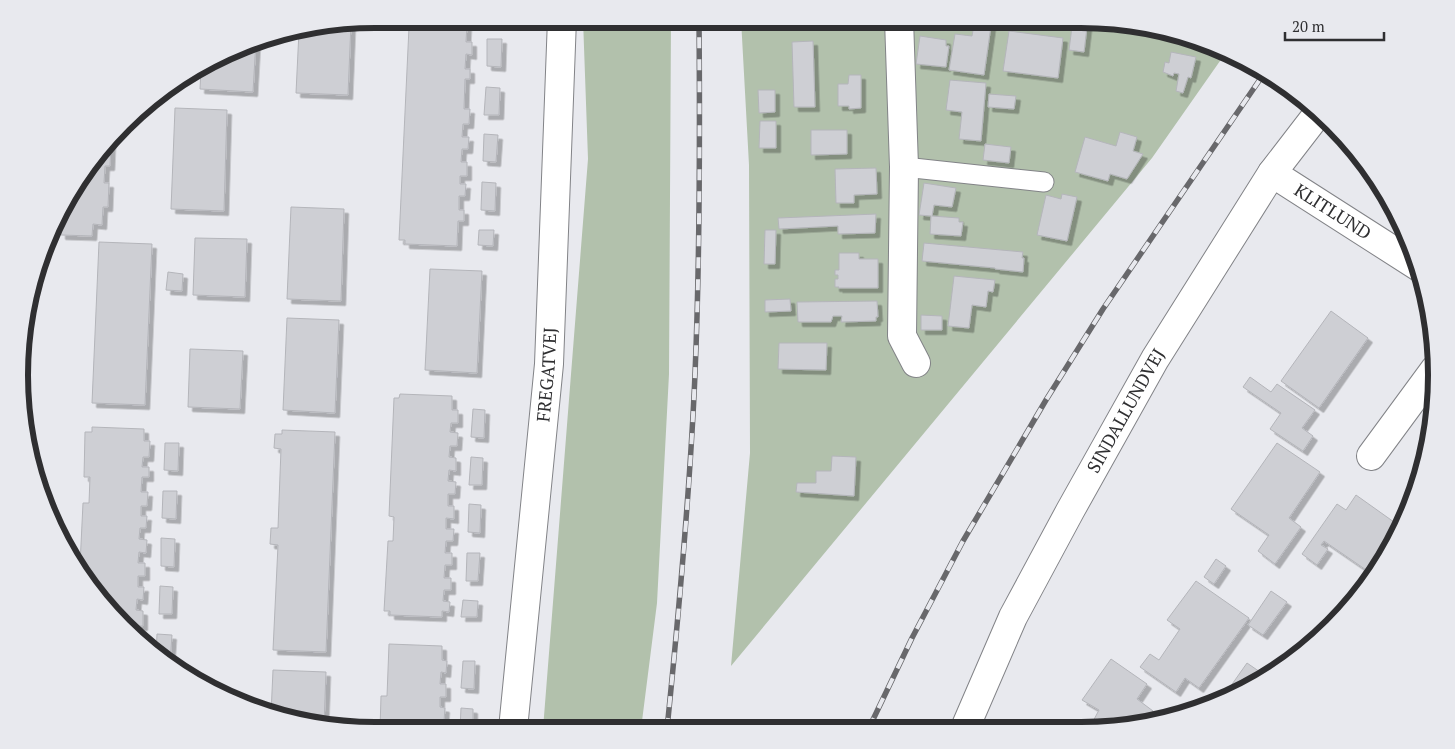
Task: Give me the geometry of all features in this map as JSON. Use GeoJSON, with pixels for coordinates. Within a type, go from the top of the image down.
{"type":"FeatureCollection","features":[{"type":"Feature","properties":{"kind":"street","name":"FREGATVEJ"},"geometry":{"type":"LineString","coordinates":[[514,722],[549,364],[562,28]]}},
{"type":"Feature","properties":{"kind":"street"},"geometry":{"type":"LineString","coordinates":[[899,28],[904,167],[902,336],[916,363]]}},
{"type":"Feature","properties":{"kind":"street","name":"SINDALLUNDVEJ"},"geometry":{"type":"LineString","coordinates":[[968,722],[1013,617],[1155,359],[1272,173],[1314,118]]}},
{"type":"Feature","properties":{"kind":"street","name":"KLITLUND"},"geometry":{"type":"LineString","coordinates":[[1272,173],[1408,260]]}},
{"type":"Feature","properties":{"kind":"street"},"geometry":{"type":"LineString","coordinates":[[1371,456],[1428,377]]}},
{"type":"Feature","properties":{"kind":"lane"},"geometry":{"type":"LineString","coordinates":[[904,167],[1044,182]]}},
{"type":"Feature","properties":{"kind":"green space"},"geometry":{"type":"Polygon","coordinates":[[[583,28],[671,28],[669,374],[657,603],[642,722],[544,722],[588,159],[583,28]]]}},
{"type":"Feature","properties":{"kind":"green space"},"geometry":{"type":"Polygon","coordinates":[[[741,28],[1103,28],[1126,30],[1170,39],[1222,58],[1152,158],[731,666],[750,453],[749,165],[741,28]]]}},
{"type":"Feature","properties":{"kind":"building"},"geometry":{"type":"Polygon","coordinates":[[[351,28],[348,95],[296,93],[299,36],[351,28]]]}},
{"type":"Feature","properties":{"kind":"building"},"geometry":{"type":"Polygon","coordinates":[[[409,28],[467,28],[466,42],[472,42],[472,55],[466,54],[465,69],[470,69],[470,79],[465,79],[464,109],[470,109],[469,124],[463,124],[462,137],[469,137],[468,149],[462,149],[461,162],[467,162],[467,176],[460,176],[460,184],[466,184],[465,196],[459,196],[459,210],[464,210],[464,221],[458,221],[457,246],[405,244],[405,240],[399,240],[409,28]]]}},
{"type":"Feature","properties":{"kind":"building"},"geometry":{"type":"Polygon","coordinates":[[[973,28],[991,28],[984,75],[949,70],[955,34],[972,36],[973,28]]]}},
{"type":"Feature","properties":{"kind":"building"},"geometry":{"type":"Polygon","coordinates":[[[1072,28],[1087,28],[1084,52],[1069,50],[1072,28]]]}},
{"type":"Feature","properties":{"kind":"building"},"geometry":{"type":"Polygon","coordinates":[[[1009,31],[1063,38],[1058,78],[1003,71],[1009,31]]]}},
{"type":"Feature","properties":{"kind":"building"},"geometry":{"type":"Polygon","coordinates":[[[920,36],[946,40],[946,46],[949,46],[946,67],[916,64],[920,36]]]}},
{"type":"Feature","properties":{"kind":"building"},"geometry":{"type":"Polygon","coordinates":[[[487,39],[502,39],[501,67],[487,66],[487,39]]]}},
{"type":"Feature","properties":{"kind":"building"},"geometry":{"type":"Polygon","coordinates":[[[813,41],[815,107],[794,107],[792,42],[813,41]]]}},
{"type":"Feature","properties":{"kind":"building"},"geometry":{"type":"Polygon","coordinates":[[[255,49],[253,92],[200,89],[201,74],[221,63],[255,49]]]}},
{"type":"Feature","properties":{"kind":"building"},"geometry":{"type":"Polygon","coordinates":[[[1171,52],[1196,57],[1191,78],[1188,77],[1183,93],[1176,91],[1179,74],[1174,73],[1173,76],[1163,72],[1165,62],[1169,63],[1171,52]]]}},
{"type":"Feature","properties":{"kind":"building"},"geometry":{"type":"Polygon","coordinates":[[[849,75],[861,75],[861,108],[849,109],[849,106],[838,106],[838,84],[848,84],[849,75]]]}},
{"type":"Feature","properties":{"kind":"building"},"geometry":{"type":"Polygon","coordinates":[[[950,80],[986,83],[981,141],[959,139],[962,112],[946,110],[950,80]]]}},
{"type":"Feature","properties":{"kind":"building"},"geometry":{"type":"Polygon","coordinates":[[[486,87],[500,88],[499,115],[484,115],[486,87]]]}},
{"type":"Feature","properties":{"kind":"building"},"geometry":{"type":"Polygon","coordinates":[[[758,90],[775,90],[775,112],[759,113],[758,90]]]}},
{"type":"Feature","properties":{"kind":"building"},"geometry":{"type":"Polygon","coordinates":[[[989,94],[1016,96],[1014,109],[988,107],[989,94]]]}},
{"type":"Feature","properties":{"kind":"building"},"geometry":{"type":"Polygon","coordinates":[[[175,108],[227,110],[224,211],[171,209],[175,108]]]}},
{"type":"Feature","properties":{"kind":"building"},"geometry":{"type":"Polygon","coordinates":[[[760,121],[776,121],[776,148],[759,148],[760,121]]]}},
{"type":"Feature","properties":{"kind":"building"},"geometry":{"type":"Polygon","coordinates":[[[811,130],[847,130],[847,154],[811,155],[811,130]]]}},
{"type":"Feature","properties":{"kind":"building"},"geometry":{"type":"Polygon","coordinates":[[[1120,132],[1137,137],[1133,151],[1143,154],[1127,179],[1110,174],[1108,181],[1075,172],[1085,137],[1116,146],[1120,132]]]}},
{"type":"Feature","properties":{"kind":"building"},"geometry":{"type":"Polygon","coordinates":[[[484,134],[498,135],[496,162],[483,161],[484,134]]]}},
{"type":"Feature","properties":{"kind":"building"},"geometry":{"type":"Polygon","coordinates":[[[985,144],[1011,147],[1009,163],[983,160],[985,144]]]}},
{"type":"Feature","properties":{"kind":"building"},"geometry":{"type":"Polygon","coordinates":[[[111,150],[110,166],[105,166],[104,183],[109,183],[108,207],[103,207],[102,225],[93,224],[92,236],[61,235],[61,226],[74,201],[99,163],[111,150]]]}},
{"type":"Feature","properties":{"kind":"building"},"geometry":{"type":"Polygon","coordinates":[[[876,168],[877,194],[854,195],[854,203],[836,203],[835,169],[876,168]]]}},
{"type":"Feature","properties":{"kind":"building"},"geometry":{"type":"Polygon","coordinates":[[[482,182],[496,183],[495,211],[481,210],[482,182]]]}},
{"type":"Feature","properties":{"kind":"building"},"geometry":{"type":"Polygon","coordinates":[[[924,183],[956,188],[952,207],[934,205],[932,216],[959,218],[959,222],[963,222],[961,236],[930,234],[931,216],[919,215],[924,183]]]}},
{"type":"Feature","properties":{"kind":"building"},"geometry":{"type":"Polygon","coordinates":[[[1062,194],[1077,197],[1067,241],[1037,235],[1046,195],[1061,199],[1062,194]]]}},
{"type":"Feature","properties":{"kind":"building"},"geometry":{"type":"Polygon","coordinates":[[[291,207],[344,209],[341,301],[287,299],[291,207]]]}},
{"type":"Feature","properties":{"kind":"building"},"geometry":{"type":"Polygon","coordinates":[[[876,214],[875,233],[838,234],[838,226],[779,229],[778,218],[876,214]]]}},
{"type":"Feature","properties":{"kind":"building"},"geometry":{"type":"Polygon","coordinates":[[[479,230],[494,230],[493,246],[478,245],[479,230]]]}},
{"type":"Feature","properties":{"kind":"building"},"geometry":{"type":"Polygon","coordinates":[[[765,230],[776,230],[775,264],[764,264],[765,230]]]}},
{"type":"Feature","properties":{"kind":"building"},"geometry":{"type":"Polygon","coordinates":[[[195,238],[247,239],[245,297],[193,295],[195,238]]]}},
{"type":"Feature","properties":{"kind":"building"},"geometry":{"type":"Polygon","coordinates":[[[99,242],[152,244],[145,405],[92,403],[99,242]]]}},
{"type":"Feature","properties":{"kind":"building"},"geometry":{"type":"Polygon","coordinates":[[[924,243],[1023,252],[1023,272],[922,261],[924,243]]]}},
{"type":"Feature","properties":{"kind":"building"},"geometry":{"type":"Polygon","coordinates":[[[839,253],[859,253],[859,259],[878,259],[878,288],[835,287],[835,279],[838,279],[838,275],[835,275],[835,270],[839,270],[839,253]]]}},
{"type":"Feature","properties":{"kind":"building"},"geometry":{"type":"Polygon","coordinates":[[[430,269],[482,271],[477,373],[425,370],[430,269]]]}},
{"type":"Feature","properties":{"kind":"building"},"geometry":{"type":"Polygon","coordinates":[[[168,272],[183,274],[182,291],[166,290],[168,272]]]}},
{"type":"Feature","properties":{"kind":"building"},"geometry":{"type":"Polygon","coordinates":[[[954,276],[995,280],[993,292],[988,291],[986,307],[972,305],[969,328],[948,326],[954,276]]]}},
{"type":"Feature","properties":{"kind":"building"},"geometry":{"type":"Polygon","coordinates":[[[790,299],[791,311],[765,312],[765,300],[790,299]]]}},
{"type":"Feature","properties":{"kind":"building"},"geometry":{"type":"Polygon","coordinates":[[[877,301],[878,317],[876,317],[876,321],[841,322],[842,316],[833,316],[831,322],[798,322],[797,302],[877,301]]]}},
{"type":"Feature","properties":{"kind":"building"},"geometry":{"type":"Polygon","coordinates":[[[1331,311],[1368,338],[1319,408],[1281,381],[1331,311]]]}},
{"type":"Feature","properties":{"kind":"building"},"geometry":{"type":"Polygon","coordinates":[[[921,315],[942,316],[942,330],[921,330],[921,315]]]}},
{"type":"Feature","properties":{"kind":"building"},"geometry":{"type":"Polygon","coordinates":[[[287,318],[339,320],[335,413],[283,410],[287,318]]]}},
{"type":"Feature","properties":{"kind":"building"},"geometry":{"type":"Polygon","coordinates":[[[779,343],[827,343],[826,370],[778,369],[779,343]]]}},
{"type":"Feature","properties":{"kind":"building"},"geometry":{"type":"Polygon","coordinates":[[[190,349],[243,351],[240,409],[188,407],[190,349]]]}},
{"type":"Feature","properties":{"kind":"building"},"geometry":{"type":"Polygon","coordinates":[[[1250,377],[1271,392],[1277,384],[1315,410],[1302,428],[1313,436],[1303,451],[1270,429],[1281,413],[1243,387],[1250,377]]]}},
{"type":"Feature","properties":{"kind":"building"},"geometry":{"type":"Polygon","coordinates":[[[400,394],[452,396],[452,410],[458,410],[458,423],[451,423],[450,432],[458,433],[457,446],[450,446],[449,457],[456,458],[456,471],[449,470],[448,481],[456,482],[455,494],[448,494],[448,506],[454,506],[454,519],[446,518],[446,529],[454,529],[453,541],[446,541],[445,553],[452,553],[452,565],[445,565],[444,578],[451,578],[451,590],[444,590],[443,601],[450,602],[449,612],[442,611],[442,617],[390,615],[390,611],[384,611],[388,541],[393,541],[394,517],[389,516],[394,398],[399,398],[400,394]]]}},
{"type":"Feature","properties":{"kind":"building"},"geometry":{"type":"Polygon","coordinates":[[[473,409],[485,410],[484,438],[471,437],[473,409]]]}},
{"type":"Feature","properties":{"kind":"building"},"geometry":{"type":"Polygon","coordinates":[[[92,427],[144,429],[144,441],[150,441],[149,457],[143,457],[142,467],[149,467],[149,477],[142,477],[141,492],[148,492],[147,506],[141,506],[141,516],[147,516],[146,528],[140,528],[139,539],[147,540],[146,553],[139,552],[138,563],[145,563],[145,576],[138,576],[138,587],[144,587],[143,600],[137,599],[136,610],[143,611],[143,626],[136,626],[129,620],[99,586],[80,558],[83,503],[89,503],[90,477],[84,477],[85,432],[92,432],[92,427]]]}},
{"type":"Feature","properties":{"kind":"building"},"geometry":{"type":"Polygon","coordinates":[[[282,430],[335,432],[326,652],[273,650],[278,545],[270,544],[271,528],[278,528],[281,449],[274,448],[275,434],[282,434],[282,430]]]}},
{"type":"Feature","properties":{"kind":"building"},"geometry":{"type":"Polygon","coordinates":[[[165,443],[179,443],[178,471],[164,470],[165,443]]]}},
{"type":"Feature","properties":{"kind":"building"},"geometry":{"type":"Polygon","coordinates":[[[1277,443],[1320,472],[1289,518],[1301,527],[1275,564],[1258,551],[1269,535],[1231,509],[1277,443]]]}},
{"type":"Feature","properties":{"kind":"building"},"geometry":{"type":"Polygon","coordinates":[[[832,456],[856,457],[854,496],[796,492],[797,483],[816,483],[816,471],[831,471],[832,456]]]}},
{"type":"Feature","properties":{"kind":"building"},"geometry":{"type":"Polygon","coordinates":[[[471,457],[483,458],[482,485],[469,485],[471,457]]]}},
{"type":"Feature","properties":{"kind":"building"},"geometry":{"type":"Polygon","coordinates":[[[163,491],[177,491],[176,519],[162,518],[163,491]]]}},
{"type":"Feature","properties":{"kind":"building"},"geometry":{"type":"Polygon","coordinates":[[[1356,495],[1394,522],[1367,570],[1324,541],[1321,545],[1328,549],[1317,565],[1302,554],[1337,504],[1346,510],[1356,495]]]}},
{"type":"Feature","properties":{"kind":"building"},"geometry":{"type":"Polygon","coordinates":[[[469,504],[481,505],[480,533],[468,532],[469,504]]]}},
{"type":"Feature","properties":{"kind":"building"},"geometry":{"type":"Polygon","coordinates":[[[161,538],[175,539],[174,567],[161,566],[161,538]]]}},
{"type":"Feature","properties":{"kind":"building"},"geometry":{"type":"Polygon","coordinates":[[[467,553],[480,553],[478,581],[466,581],[467,553]]]}},
{"type":"Feature","properties":{"kind":"building"},"geometry":{"type":"Polygon","coordinates":[[[1216,559],[1226,566],[1214,584],[1204,577],[1216,559]]]}},
{"type":"Feature","properties":{"kind":"building"},"geometry":{"type":"Polygon","coordinates":[[[1196,581],[1249,618],[1199,688],[1185,678],[1176,692],[1140,667],[1150,654],[1159,660],[1180,629],[1167,620],[1196,581]]]}},
{"type":"Feature","properties":{"kind":"building"},"geometry":{"type":"Polygon","coordinates":[[[160,586],[173,587],[172,614],[159,614],[160,586]]]}},
{"type":"Feature","properties":{"kind":"building"},"geometry":{"type":"Polygon","coordinates":[[[1271,591],[1287,602],[1263,635],[1248,625],[1271,591]]]}},
{"type":"Feature","properties":{"kind":"building"},"geometry":{"type":"Polygon","coordinates":[[[463,600],[478,601],[477,617],[461,617],[463,600]]]}},
{"type":"Feature","properties":{"kind":"building"},"geometry":{"type":"Polygon","coordinates":[[[157,634],[172,635],[171,655],[157,644],[157,634]]]}},
{"type":"Feature","properties":{"kind":"building"},"geometry":{"type":"Polygon","coordinates":[[[389,644],[442,646],[442,660],[447,661],[446,673],[441,672],[440,684],[446,684],[446,697],[440,697],[440,707],[445,708],[444,721],[380,722],[381,696],[387,696],[389,644]]]}},
{"type":"Feature","properties":{"kind":"building"},"geometry":{"type":"Polygon","coordinates":[[[1111,659],[1147,684],[1137,699],[1153,711],[1151,714],[1126,719],[1093,721],[1099,710],[1082,700],[1111,659]]]}},
{"type":"Feature","properties":{"kind":"building"},"geometry":{"type":"Polygon","coordinates":[[[463,661],[475,661],[474,689],[461,688],[463,661]]]}},
{"type":"Feature","properties":{"kind":"building"},"geometry":{"type":"Polygon","coordinates":[[[1247,663],[1259,672],[1234,686],[1229,688],[1247,663]]]}},
{"type":"Feature","properties":{"kind":"building"},"geometry":{"type":"Polygon","coordinates":[[[273,670],[326,672],[324,718],[271,706],[273,670]]]}},
{"type":"Feature","properties":{"kind":"building"},"geometry":{"type":"Polygon","coordinates":[[[461,708],[473,709],[473,722],[460,722],[461,708]]]}},
{"type":"Feature","properties":{"kind":"railway"},"geometry":{"type":"LineString","coordinates":[[668,722],[684,552],[695,374],[698,285],[699,28]]}},
{"type":"Feature","properties":{"kind":"railway"},"geometry":{"type":"LineString","coordinates":[[872,722],[912,638],[963,541],[1046,400],[1103,309],[1261,78]]}}]}
